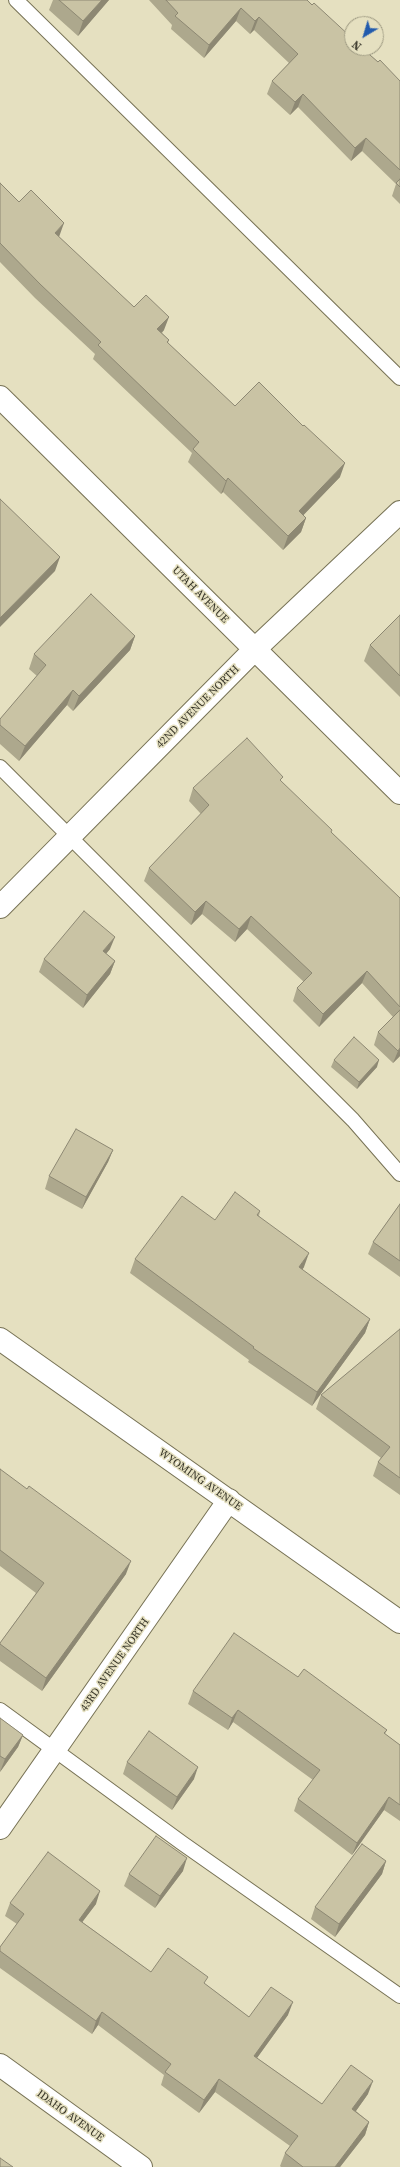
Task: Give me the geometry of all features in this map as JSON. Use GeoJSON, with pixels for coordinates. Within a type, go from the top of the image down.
{"type":"FeatureCollection","features":[{"type":"Feature","properties":{"kind":"street","name":"UTAH AVENUE"},"geometry":{"type":"LineString","coordinates":[[0,397],[400,793]]}},
{"type":"Feature","properties":{"kind":"street","name":"42ND AVENUE NORTH"},"geometry":{"type":"LineString","coordinates":[[0,907],[255,650],[400,512]]}},
{"type":"Feature","properties":{"kind":"street","name":"WYOMING AVENUE"},"geometry":{"type":"LineString","coordinates":[[0,1338],[400,1622]]}},
{"type":"Feature","properties":{"kind":"street","name":"43RD AVENUE NORTH"},"geometry":{"type":"LineString","coordinates":[[0,1828],[229,1500]]}},
{"type":"Feature","properties":{"kind":"street","name":"IDAHO AVENUE"},"geometry":{"type":"LineString","coordinates":[[0,2065],[141,2167]]}},
{"type":"Feature","properties":{"kind":"lane"},"geometry":{"type":"LineString","coordinates":[[16,0],[400,378]]}},
{"type":"Feature","properties":{"kind":"lane"},"geometry":{"type":"LineString","coordinates":[[0,767],[68,837],[354,1120],[400,1174]]}},
{"type":"Feature","properties":{"kind":"lane"},"geometry":{"type":"LineString","coordinates":[[0,1710],[182,1843],[400,1996]]}},
{"type":"Feature","properties":{"kind":"building"},"geometry":{"type":"Polygon","coordinates":[[[59,0],[102,0],[83,21],[59,0]]]}},
{"type":"Feature","properties":{"kind":"building"},"geometry":{"type":"Polygon","coordinates":[[[166,0],[307,0],[312,5],[314,3],[344,31],[344,56],[371,56],[378,62],[380,60],[400,81],[400,170],[366,138],[355,148],[303,94],[295,102],[272,81],[298,54],[259,17],[255,21],[241,8],[209,45],[175,16],[178,13],[166,0]]]}},
{"type":"Feature","properties":{"kind":"building"},"geometry":{"type":"Polygon","coordinates":[[[400,179],[400,187],[396,183],[400,179]]]}},
{"type":"Feature","properties":{"kind":"building"},"geometry":{"type":"Polygon","coordinates":[[[0,183],[19,202],[31,190],[64,223],[55,233],[134,307],[146,295],[169,317],[157,329],[169,340],[167,342],[235,406],[259,382],[303,426],[304,425],[345,463],[299,511],[306,518],[288,536],[228,478],[226,481],[193,449],[199,442],[98,345],[101,342],[40,284],[0,243],[0,183]]]}},
{"type":"Feature","properties":{"kind":"building"},"geometry":{"type":"Polygon","coordinates":[[[0,499],[60,557],[0,618],[0,499]]]}},
{"type":"Feature","properties":{"kind":"building"},"geometry":{"type":"Polygon","coordinates":[[[91,594],[135,636],[79,696],[73,690],[25,746],[0,725],[0,719],[46,665],[34,654],[91,594]]]}},
{"type":"Feature","properties":{"kind":"building"},"geometry":{"type":"Polygon","coordinates":[[[400,615],[400,676],[370,645],[400,615]]]}},
{"type":"Feature","properties":{"kind":"building"},"geometry":{"type":"Polygon","coordinates":[[[247,738],[283,777],[280,780],[332,830],[331,832],[400,898],[400,1007],[367,971],[323,1014],[297,988],[312,973],[251,916],[239,929],[206,901],[195,912],[149,868],[209,805],[193,788],[247,738]]]}},
{"type":"Feature","properties":{"kind":"building"},"geometry":{"type":"Polygon","coordinates":[[[84,911],[115,937],[103,951],[115,961],[87,995],[44,959],[84,911]]]}},
{"type":"Feature","properties":{"kind":"building"},"geometry":{"type":"Polygon","coordinates":[[[400,1010],[400,1048],[398,1051],[378,1032],[400,1010]]]}},
{"type":"Feature","properties":{"kind":"building"},"geometry":{"type":"Polygon","coordinates":[[[354,1037],[379,1060],[359,1082],[334,1060],[354,1037]]]}},
{"type":"Feature","properties":{"kind":"building"},"geometry":{"type":"Polygon","coordinates":[[[76,1129],[113,1150],[86,1197],[49,1176],[76,1129]]]}},
{"type":"Feature","properties":{"kind":"building"},"geometry":{"type":"Polygon","coordinates":[[[235,1192],[260,1211],[257,1215],[309,1253],[299,1267],[370,1319],[317,1392],[253,1348],[254,1347],[135,1259],[182,1196],[215,1220],[235,1192]]]}},
{"type":"Feature","properties":{"kind":"building"},"geometry":{"type":"Polygon","coordinates":[[[400,1204],[400,1261],[373,1242],[400,1204]]]}},
{"type":"Feature","properties":{"kind":"building"},"geometry":{"type":"Polygon","coordinates":[[[400,1329],[400,1478],[378,1462],[390,1447],[321,1395],[400,1329]]]}},
{"type":"Feature","properties":{"kind":"building"},"geometry":{"type":"Polygon","coordinates":[[[0,1469],[27,1489],[29,1486],[131,1561],[46,1678],[0,1644],[44,1583],[0,1550],[0,1469]]]}},
{"type":"Feature","properties":{"kind":"building"},"geometry":{"type":"Polygon","coordinates":[[[234,1633],[298,1677],[304,1669],[387,1730],[384,1733],[400,1745],[400,1805],[389,1797],[357,1843],[298,1799],[320,1770],[238,1710],[232,1718],[193,1691],[234,1633]]]}},
{"type":"Feature","properties":{"kind":"building"},"geometry":{"type":"Polygon","coordinates":[[[0,1718],[23,1735],[5,1759],[0,1756],[0,1718]]]}},
{"type":"Feature","properties":{"kind":"building"},"geometry":{"type":"Polygon","coordinates":[[[149,1731],[198,1767],[177,1797],[127,1762],[149,1731]]]}},
{"type":"Feature","properties":{"kind":"building"},"geometry":{"type":"Polygon","coordinates":[[[156,1836],[187,1858],[160,1896],[129,1874],[156,1836]]]}},
{"type":"Feature","properties":{"kind":"building"},"geometry":{"type":"Polygon","coordinates":[[[362,1844],[386,1861],[339,1924],[315,1907],[362,1844]]]}},
{"type":"Feature","properties":{"kind":"building"},"geometry":{"type":"Polygon","coordinates":[[[48,1852],[100,1891],[79,1920],[151,1972],[168,1948],[208,1977],[204,1983],[249,2017],[271,1987],[293,2002],[254,2056],[322,2104],[351,2065],[373,2081],[352,2109],[369,2122],[335,2167],[303,2167],[285,2153],[298,2136],[219,2079],[204,2100],[165,2072],[171,2064],[102,2012],[96,2021],[0,1951],[0,1947],[24,1914],[10,1903],[48,1852]]]}},
{"type":"Feature","properties":{"kind":"building"},"geometry":{"type":"Polygon","coordinates":[[[0,2158],[13,2167],[0,2167],[0,2158]]]}}]}
